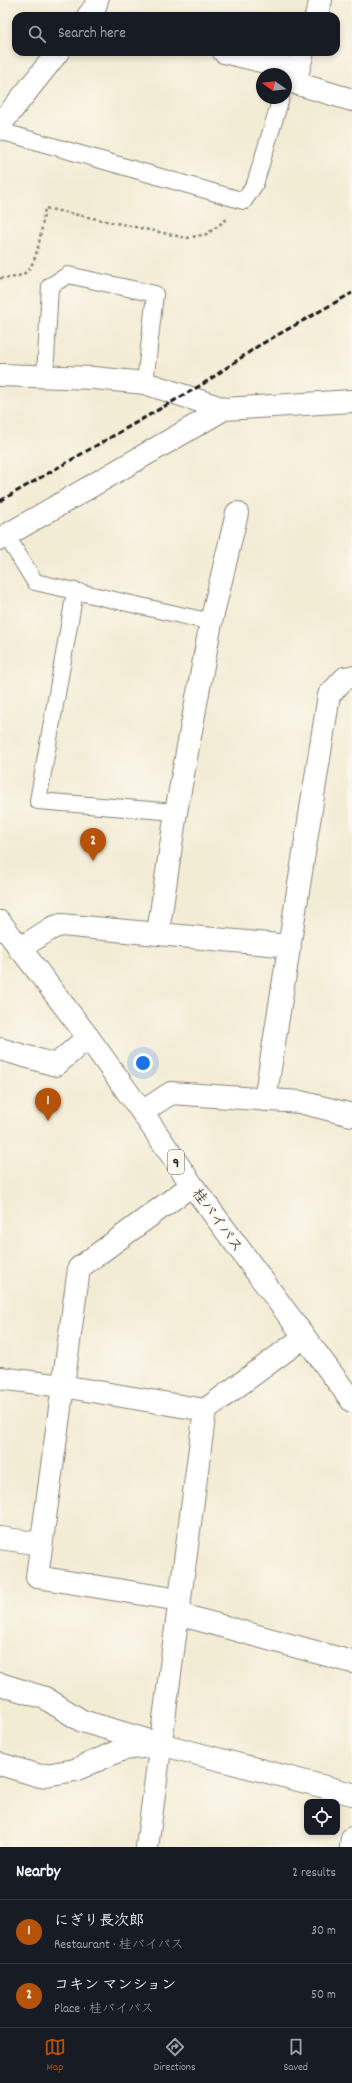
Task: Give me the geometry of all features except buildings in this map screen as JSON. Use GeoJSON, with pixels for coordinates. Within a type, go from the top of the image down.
{"type":"FeatureCollection","features":[{"type":"Feature","properties":{"kind":"main road"},"geometry":{"type":"LineString","coordinates":[[91,12],[95,7],[97,0]]}},
{"type":"Feature","properties":{"kind":"main road"},"geometry":{"type":"LineString","coordinates":[[318,12],[322,0]]}},
{"type":"Feature","properties":{"kind":"main road"},"geometry":{"type":"LineString","coordinates":[[0,125],[55,56]]}},
{"type":"Feature","properties":{"kind":"main road"},"geometry":{"type":"LineString","coordinates":[[234,56],[264,68]]}},
{"type":"Feature","properties":{"kind":"main road"},"geometry":{"type":"LineString","coordinates":[[292,79],[352,100]]}},
{"type":"Feature","properties":{"kind":"main road"},"geometry":{"type":"LineString","coordinates":[[0,374],[145,383],[224,409],[352,401]]}},
{"type":"Feature","properties":{"kind":"main road"},"geometry":{"type":"LineString","coordinates":[[3,537],[224,409]]}},
{"type":"Feature","properties":{"kind":"main road"},"geometry":{"type":"LineString","coordinates":[[158,933],[176,812],[211,622],[236,513]]}},
{"type":"Feature","properties":{"kind":"main road"},"geometry":{"type":"LineString","coordinates":[[265,1100],[330,695],[346,678],[352,677]]}},
{"type":"Feature","properties":{"kind":"main road","name":"桂バイパス"},"geometry":{"type":"LineString","coordinates":[[0,922],[19,949],[88,1037],[192,1185],[352,1401]]}},
{"type":"Feature","properties":{"kind":"main road"},"geometry":{"type":"LineString","coordinates":[[19,949],[52,928],[61,925],[290,946]]}},
{"type":"Feature","properties":{"kind":"main road"},"geometry":{"type":"LineString","coordinates":[[0,1049],[56,1065],[88,1037]]}},
{"type":"Feature","properties":{"kind":"main road"},"geometry":{"type":"LineString","coordinates":[[142,1112],[171,1093],[300,1102],[352,1115]]}},
{"type":"Feature","properties":{"kind":"main road"},"geometry":{"type":"LineString","coordinates":[[192,1185],[79,1268],[37,1577],[179,1607],[352,1662]]}},
{"type":"Feature","properties":{"kind":"main road"},"geometry":{"type":"LineString","coordinates":[[0,1378],[62,1386],[205,1410],[304,1337]]}},
{"type":"Feature","properties":{"kind":"main road"},"geometry":{"type":"LineString","coordinates":[[147,1847],[205,1410]]}},
{"type":"Feature","properties":{"kind":"main road"},"geometry":{"type":"LineString","coordinates":[[0,1538],[41,1544]]}},
{"type":"Feature","properties":{"kind":"main road"},"geometry":{"type":"LineString","coordinates":[[0,1684],[45,1698],[82,1721],[160,1744],[352,1794]]}},
{"type":"Feature","properties":{"kind":"main road"},"geometry":{"type":"LineString","coordinates":[[0,1764],[40,1776],[74,1770],[123,1749],[160,1744]]}},
{"type":"Feature","properties":{"kind":"main road"},"geometry":{"type":"LineString","coordinates":[[351,1847],[352,1838]]}},
{"type":"Feature","properties":{"kind":"lane"},"geometry":{"type":"LineString","coordinates":[[0,131],[244,201],[255,184],[283,104]]}},
{"type":"Feature","properties":{"kind":"lane"},"geometry":{"type":"LineString","coordinates":[[45,376],[50,286],[68,275],[155,294],[145,383]]}},
{"type":"Feature","properties":{"kind":"lane"},"geometry":{"type":"LineString","coordinates":[[3,537],[35,582],[211,622]]}},
{"type":"Feature","properties":{"kind":"lane"},"geometry":{"type":"LineString","coordinates":[[75,592],[38,801],[176,812]]}},
{"type":"Feature","properties":{"kind":"path"},"geometry":{"type":"LineString","coordinates":[[0,278],[18,277],[29,270],[34,258],[46,208],[187,238],[207,234],[227,219],[244,201]]}},
{"type":"Feature","properties":{"kind":"railway"},"geometry":{"type":"LineString","coordinates":[[0,501],[203,384],[258,346],[352,293]]}},
{"type":"Feature","properties":{"kind":"place","name":"コキン マンション"},"geometry":{"type":"Point","coordinates":[93,861]}},
{"type":"Feature","properties":{"kind":"place","name":"にぎり長次郎"},"geometry":{"type":"Point","coordinates":[48,1121]}}]}
